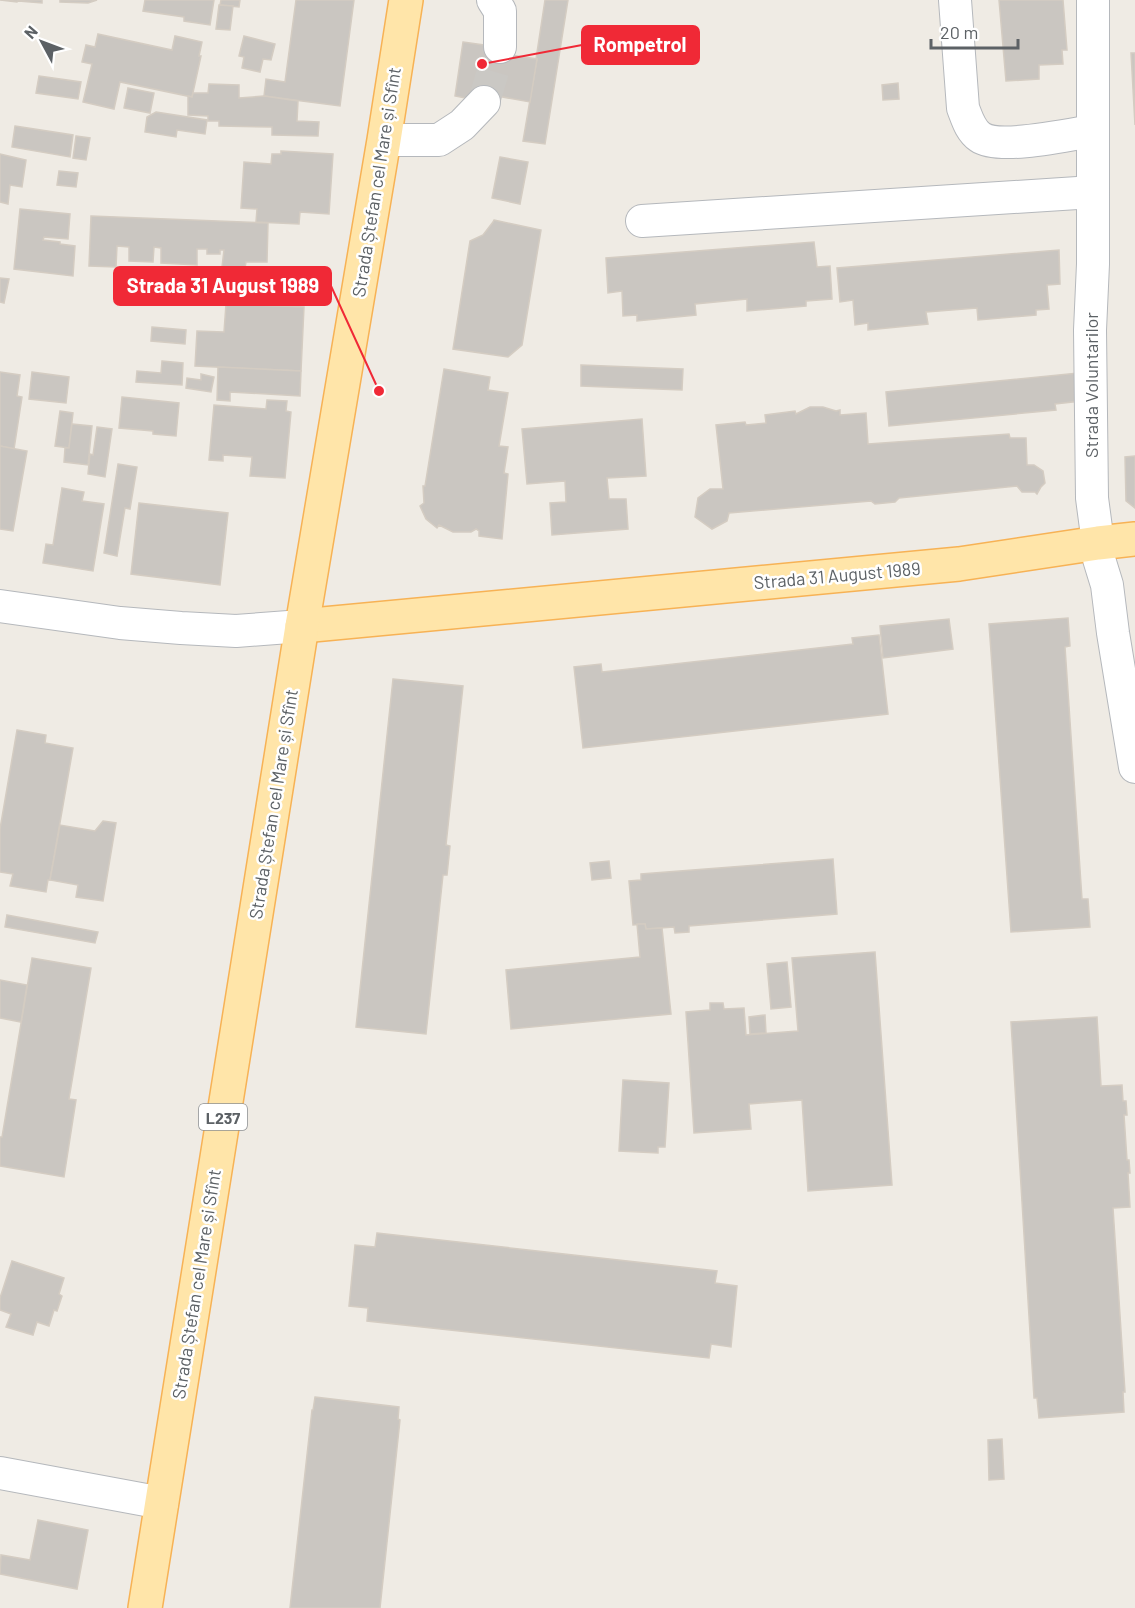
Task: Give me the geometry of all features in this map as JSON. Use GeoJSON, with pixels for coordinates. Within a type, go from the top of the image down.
{"type":"FeatureCollection","features":[{"type":"Feature","properties":{"kind":"main road","name":"Strada Ștefan cel Mare și Sfînt"},"geometry":{"type":"LineString","coordinates":[[145,1608],[302,626],[406,0]]}},
{"type":"Feature","properties":{"kind":"main road","name":"Strada 31 August 1989"},"geometry":{"type":"LineString","coordinates":[[302,626],[1099,551],[1135,539]]}},
{"type":"Feature","properties":{"kind":"street"},"geometry":{"type":"LineString","coordinates":[[493,0],[500,11],[500,47]]}},
{"type":"Feature","properties":{"kind":"street"},"geometry":{"type":"LineString","coordinates":[[955,0],[963,108],[968,123],[979,136],[992,142],[1013,142],[1092,131]]}},
{"type":"Feature","properties":{"kind":"street","name":"Strada Voluntarilor"},"geometry":{"type":"LineString","coordinates":[[1093,0],[1093,264],[1090,330],[1092,498],[1135,767]]}},
{"type":"Feature","properties":{"kind":"street"},"geometry":{"type":"LineString","coordinates":[[384,140],[439,140],[462,125],[484,102]]}},
{"type":"Feature","properties":{"kind":"street"},"geometry":{"type":"LineString","coordinates":[[642,221],[1093,192]]}},
{"type":"Feature","properties":{"kind":"street","name":"Strada 31 August 1989"},"geometry":{"type":"LineString","coordinates":[[0,606],[120,623],[181,628],[236,631],[302,626]]}},
{"type":"Feature","properties":{"kind":"street"},"geometry":{"type":"LineString","coordinates":[[0,1473],[162,1503]]}},
{"type":"Feature","properties":{"kind":"building"},"geometry":{"type":"Polygon","coordinates":[[[0,0],[42,0],[42,3],[17,2],[0,0]]]}},
{"type":"Feature","properties":{"kind":"building"},"geometry":{"type":"Polygon","coordinates":[[[60,0],[97,0],[88,3],[60,2],[60,0]]]}},
{"type":"Feature","properties":{"kind":"building"},"geometry":{"type":"Polygon","coordinates":[[[145,0],[214,0],[210,25],[184,21],[184,17],[143,11],[145,0]]]}},
{"type":"Feature","properties":{"kind":"building"},"geometry":{"type":"Polygon","coordinates":[[[221,0],[240,0],[239,7],[220,5],[221,0]]]}},
{"type":"Feature","properties":{"kind":"building"},"geometry":{"type":"Polygon","coordinates":[[[296,0],[354,0],[340,106],[264,96],[266,79],[285,82],[296,0]]]}},
{"type":"Feature","properties":{"kind":"building"},"geometry":{"type":"Polygon","coordinates":[[[545,0],[568,0],[545,144],[523,141],[545,0]]]}},
{"type":"Feature","properties":{"kind":"building"},"geometry":{"type":"Polygon","coordinates":[[[999,0],[1063,0],[1067,50],[1062,50],[1063,64],[1039,65],[1039,79],[1006,81],[999,0]]]}},
{"type":"Feature","properties":{"kind":"building"},"geometry":{"type":"Polygon","coordinates":[[[219,5],[233,6],[230,30],[216,29],[219,5]]]}},
{"type":"Feature","properties":{"kind":"building"},"geometry":{"type":"Polygon","coordinates":[[[98,34],[172,50],[175,36],[202,42],[192,97],[120,82],[114,109],[83,102],[92,64],[82,62],[86,45],[95,47],[98,34]]]}},
{"type":"Feature","properties":{"kind":"building"},"geometry":{"type":"Polygon","coordinates":[[[244,36],[275,44],[271,60],[263,59],[260,72],[242,68],[244,57],[239,56],[244,36]]]}},
{"type":"Feature","properties":{"kind":"building"},"geometry":{"type":"Polygon","coordinates":[[[463,42],[505,48],[504,54],[537,59],[530,102],[497,96],[496,104],[455,96],[463,42]]]}},
{"type":"Feature","properties":{"kind":"building"},"geometry":{"type":"Polygon","coordinates":[[[1131,53],[1135,53],[1135,125],[1131,53]]]}},
{"type":"Feature","properties":{"kind":"building"},"geometry":{"type":"Polygon","coordinates":[[[39,76],[81,82],[78,99],[36,93],[39,76]]]}},
{"type":"Feature","properties":{"kind":"building"},"geometry":{"type":"Polygon","coordinates":[[[898,83],[899,99],[883,100],[882,85],[898,83]]]}},
{"type":"Feature","properties":{"kind":"building"},"geometry":{"type":"Polygon","coordinates":[[[209,84],[239,85],[239,98],[264,96],[298,101],[297,121],[319,122],[318,136],[272,135],[272,127],[219,126],[219,121],[208,121],[208,116],[188,115],[188,96],[192,97],[193,93],[208,93],[209,84]]]}},
{"type":"Feature","properties":{"kind":"building"},"geometry":{"type":"Polygon","coordinates":[[[128,88],[154,93],[150,113],[124,108],[128,88]]]}},
{"type":"Feature","properties":{"kind":"building"},"geometry":{"type":"Polygon","coordinates":[[[156,112],[207,120],[205,134],[177,130],[176,137],[145,132],[147,117],[156,112]]]}},
{"type":"Feature","properties":{"kind":"building"},"geometry":{"type":"Polygon","coordinates":[[[15,126],[73,135],[70,157],[12,147],[15,126]]]}},
{"type":"Feature","properties":{"kind":"building"},"geometry":{"type":"Polygon","coordinates":[[[76,136],[90,138],[86,160],[73,158],[76,136]]]}},
{"type":"Feature","properties":{"kind":"building"},"geometry":{"type":"Polygon","coordinates":[[[281,151],[333,154],[329,214],[300,212],[299,224],[256,222],[257,209],[241,208],[244,162],[271,164],[272,154],[281,154],[281,151]]]}},
{"type":"Feature","properties":{"kind":"building"},"geometry":{"type":"Polygon","coordinates":[[[0,154],[26,160],[22,187],[10,185],[8,204],[0,202],[0,154]]]}},
{"type":"Feature","properties":{"kind":"building"},"geometry":{"type":"Polygon","coordinates":[[[500,157],[528,162],[520,204],[492,198],[500,157]]]}},
{"type":"Feature","properties":{"kind":"building"},"geometry":{"type":"Polygon","coordinates":[[[59,171],[78,173],[76,187],[57,185],[59,171]]]}},
{"type":"Feature","properties":{"kind":"building"},"geometry":{"type":"Polygon","coordinates":[[[20,209],[70,214],[68,239],[44,237],[43,240],[75,246],[73,276],[14,269],[20,209]]]}},
{"type":"Feature","properties":{"kind":"building"},"geometry":{"type":"Polygon","coordinates":[[[91,216],[268,223],[267,262],[246,262],[245,268],[222,267],[224,250],[220,250],[220,254],[207,254],[207,249],[197,249],[197,265],[161,263],[161,248],[154,247],[153,262],[129,261],[129,247],[117,246],[116,267],[89,266],[91,216]]]}},
{"type":"Feature","properties":{"kind":"building"},"geometry":{"type":"Polygon","coordinates":[[[494,220],[541,230],[522,345],[508,357],[453,349],[470,241],[483,235],[494,220]]]}},
{"type":"Feature","properties":{"kind":"building"},"geometry":{"type":"Polygon","coordinates":[[[814,242],[817,267],[830,266],[832,299],[806,301],[806,306],[747,311],[747,299],[695,304],[696,315],[637,321],[637,315],[623,316],[622,291],[608,293],[606,258],[814,242]]]}},
{"type":"Feature","properties":{"kind":"building"},"geometry":{"type":"Polygon","coordinates":[[[1059,250],[1060,284],[1047,285],[1049,309],[1036,310],[1036,315],[978,320],[977,308],[926,312],[928,324],[868,330],[868,323],[855,325],[853,300],[840,302],[837,268],[1059,250]]]}},
{"type":"Feature","properties":{"kind":"building"},"geometry":{"type":"Polygon","coordinates":[[[0,278],[9,279],[4,303],[0,302],[0,278]]]}},
{"type":"Feature","properties":{"kind":"building"},"geometry":{"type":"Polygon","coordinates":[[[226,304],[304,307],[301,371],[195,366],[197,331],[224,332],[226,304]]]}},
{"type":"Feature","properties":{"kind":"building"},"geometry":{"type":"Polygon","coordinates":[[[152,327],[186,330],[185,344],[151,341],[152,327]]]}},
{"type":"Feature","properties":{"kind":"building"},"geometry":{"type":"Polygon","coordinates":[[[162,361],[183,363],[182,385],[136,382],[137,371],[161,373],[162,361]]]}},
{"type":"Feature","properties":{"kind":"building"},"geometry":{"type":"Polygon","coordinates":[[[581,365],[683,369],[682,390],[581,386],[581,365]]]}},
{"type":"Feature","properties":{"kind":"building"},"geometry":{"type":"Polygon","coordinates":[[[218,367],[301,371],[300,396],[230,392],[230,401],[217,400],[218,367]]]}},
{"type":"Feature","properties":{"kind":"building"},"geometry":{"type":"Polygon","coordinates":[[[444,369],[490,377],[488,390],[508,393],[499,446],[508,447],[504,473],[508,474],[502,539],[479,536],[479,531],[476,529],[471,532],[453,532],[439,525],[437,528],[426,519],[420,506],[424,503],[423,486],[425,486],[444,369]]]}},
{"type":"Feature","properties":{"kind":"building"},"geometry":{"type":"Polygon","coordinates":[[[0,372],[20,375],[17,396],[22,397],[14,449],[0,446],[0,372]]]}},
{"type":"Feature","properties":{"kind":"building"},"geometry":{"type":"Polygon","coordinates":[[[32,372],[69,377],[66,403],[29,399],[32,372]]]}},
{"type":"Feature","properties":{"kind":"building"},"geometry":{"type":"Polygon","coordinates":[[[1078,373],[1081,401],[1055,404],[1056,410],[889,426],[886,392],[1078,373]]]}},
{"type":"Feature","properties":{"kind":"building"},"geometry":{"type":"Polygon","coordinates":[[[201,374],[214,377],[211,392],[186,388],[187,378],[201,380],[201,374]]]}},
{"type":"Feature","properties":{"kind":"building"},"geometry":{"type":"Polygon","coordinates":[[[122,397],[179,403],[176,436],[119,428],[122,397]]]}},
{"type":"Feature","properties":{"kind":"building"},"geometry":{"type":"Polygon","coordinates":[[[267,400],[287,401],[286,411],[291,412],[285,478],[250,476],[252,457],[223,455],[223,461],[209,460],[214,405],[266,409],[267,400]]]}},
{"type":"Feature","properties":{"kind":"building"},"geometry":{"type":"Polygon","coordinates":[[[810,407],[840,410],[840,415],[866,413],[868,444],[1009,434],[1010,438],[1026,438],[1027,465],[1034,465],[1043,471],[1045,483],[1037,494],[1022,492],[1017,486],[899,498],[895,502],[875,504],[871,501],[729,513],[727,521],[712,529],[695,517],[698,498],[710,489],[723,489],[716,425],[745,422],[746,425],[766,423],[765,415],[795,411],[796,414],[810,407]]]}},
{"type":"Feature","properties":{"kind":"building"},"geometry":{"type":"Polygon","coordinates":[[[60,411],[73,413],[69,448],[55,446],[60,411]]]}},
{"type":"Feature","properties":{"kind":"building"},"geometry":{"type":"Polygon","coordinates":[[[642,419],[646,476],[607,478],[609,499],[626,499],[628,529],[552,535],[550,503],[566,502],[565,481],[527,484],[522,429],[642,419]]]}},
{"type":"Feature","properties":{"kind":"building"},"geometry":{"type":"Polygon","coordinates":[[[72,424],[92,426],[88,465],[64,462],[65,448],[69,448],[72,424]]]}},
{"type":"Feature","properties":{"kind":"building"},"geometry":{"type":"Polygon","coordinates":[[[97,427],[112,429],[105,477],[88,474],[97,427]]]}},
{"type":"Feature","properties":{"kind":"building"},"geometry":{"type":"Polygon","coordinates":[[[0,446],[27,451],[13,531],[0,529],[0,446]]]}},
{"type":"Feature","properties":{"kind":"building"},"geometry":{"type":"Polygon","coordinates":[[[1135,456],[1135,508],[1126,501],[1125,457],[1135,456]]]}},
{"type":"Feature","properties":{"kind":"building"},"geometry":{"type":"Polygon","coordinates":[[[118,464],[137,467],[130,509],[125,508],[117,556],[104,553],[118,464]]]}},
{"type":"Feature","properties":{"kind":"building"},"geometry":{"type":"Polygon","coordinates":[[[62,488],[84,492],[82,501],[104,504],[93,571],[43,563],[46,544],[53,545],[62,488]]]}},
{"type":"Feature","properties":{"kind":"building"},"geometry":{"type":"Polygon","coordinates":[[[139,503],[228,513],[220,585],[131,574],[139,503]]]}},
{"type":"Feature","properties":{"kind":"building"},"geometry":{"type":"Polygon","coordinates":[[[1068,618],[1070,646],[1065,647],[1082,899],[1088,899],[1090,927],[1011,932],[989,624],[1068,618]]]}},
{"type":"Feature","properties":{"kind":"building"},"geometry":{"type":"Polygon","coordinates":[[[949,619],[953,649],[883,658],[880,626],[949,619]]]}},
{"type":"Feature","properties":{"kind":"building"},"geometry":{"type":"Polygon","coordinates":[[[879,635],[888,714],[583,748],[574,667],[601,664],[602,672],[853,644],[852,638],[879,635]]]}},
{"type":"Feature","properties":{"kind":"building"},"geometry":{"type":"Polygon","coordinates":[[[393,679],[463,686],[446,845],[450,846],[447,875],[443,875],[426,1034],[356,1027],[393,679]]]}},
{"type":"Feature","properties":{"kind":"building"},"geometry":{"type":"Polygon","coordinates":[[[17,730],[46,735],[45,743],[73,748],[46,892],[10,886],[13,874],[0,872],[0,829],[17,730]]]}},
{"type":"Feature","properties":{"kind":"building"},"geometry":{"type":"Polygon","coordinates":[[[103,821],[116,823],[103,901],[76,897],[78,885],[50,880],[60,825],[95,831],[103,821]]]}},
{"type":"Feature","properties":{"kind":"building"},"geometry":{"type":"Polygon","coordinates":[[[833,859],[837,914],[689,926],[689,932],[675,933],[674,927],[646,929],[645,924],[633,925],[629,881],[641,880],[641,874],[833,859]]]}},
{"type":"Feature","properties":{"kind":"building"},"geometry":{"type":"Polygon","coordinates":[[[609,861],[611,878],[592,880],[590,863],[609,861]]]}},
{"type":"Feature","properties":{"kind":"building"},"geometry":{"type":"Polygon","coordinates":[[[7,915],[98,932],[95,943],[5,927],[7,915]]]}},
{"type":"Feature","properties":{"kind":"building"},"geometry":{"type":"Polygon","coordinates":[[[637,924],[645,924],[646,929],[662,928],[671,1014],[511,1029],[506,970],[640,957],[637,924]]]}},
{"type":"Feature","properties":{"kind":"building"},"geometry":{"type":"Polygon","coordinates":[[[875,952],[892,1185],[808,1191],[802,1100],[749,1104],[751,1129],[694,1133],[686,1012],[710,1010],[710,1003],[723,1003],[724,1009],[744,1008],[746,1035],[798,1031],[792,958],[875,952]]]}},
{"type":"Feature","properties":{"kind":"building"},"geometry":{"type":"Polygon","coordinates":[[[32,958],[91,968],[69,1099],[76,1100],[64,1177],[0,1166],[0,1137],[2,1137],[32,958]]]}},
{"type":"Feature","properties":{"kind":"building"},"geometry":{"type":"Polygon","coordinates":[[[787,962],[791,1007],[771,1009],[767,964],[787,962]]]}},
{"type":"Feature","properties":{"kind":"building"},"geometry":{"type":"Polygon","coordinates":[[[0,980],[27,985],[21,1022],[0,1018],[0,980]]]}},
{"type":"Feature","properties":{"kind":"building"},"geometry":{"type":"Polygon","coordinates":[[[765,1015],[766,1033],[750,1034],[749,1017],[765,1015]]]}},
{"type":"Feature","properties":{"kind":"building"},"geometry":{"type":"Polygon","coordinates":[[[1097,1017],[1101,1086],[1122,1085],[1127,1115],[1124,1115],[1130,1173],[1128,1173],[1130,1207],[1113,1208],[1125,1392],[1123,1392],[1124,1412],[1039,1418],[1037,1398],[1034,1398],[1011,1022],[1097,1017]]]}},
{"type":"Feature","properties":{"kind":"building"},"geometry":{"type":"Polygon","coordinates":[[[623,1080],[669,1083],[665,1147],[658,1147],[658,1153],[619,1151],[623,1080]]]}},
{"type":"Feature","properties":{"kind":"building"},"geometry":{"type":"Polygon","coordinates":[[[377,1233],[717,1271],[715,1283],[737,1286],[731,1347],[711,1344],[709,1358],[367,1321],[368,1308],[349,1306],[355,1245],[375,1247],[377,1233]]]}},
{"type":"Feature","properties":{"kind":"building"},"geometry":{"type":"Polygon","coordinates":[[[12,1261],[64,1278],[59,1294],[62,1296],[49,1326],[37,1322],[33,1335],[6,1327],[11,1314],[0,1310],[0,1298],[12,1261]]]}},
{"type":"Feature","properties":{"kind":"building"},"geometry":{"type":"Polygon","coordinates":[[[315,1397],[399,1407],[398,1419],[400,1420],[380,1608],[290,1608],[315,1397]]]}},
{"type":"Feature","properties":{"kind":"building"},"geometry":{"type":"Polygon","coordinates":[[[1002,1439],[1004,1479],[989,1480],[988,1440],[1002,1439]]]}},
{"type":"Feature","properties":{"kind":"building"},"geometry":{"type":"Polygon","coordinates":[[[38,1520],[88,1530],[77,1589],[0,1574],[1,1555],[30,1560],[38,1520]]]}},
{"type":"Feature","properties":{"kind":"tunnel"},"geometry":{"type":"LineString","coordinates":[[484,102],[500,47]]}},
{"type":"Feature","properties":{"kind":"place","name":"Rompetrol"},"geometry":{"type":"Point","coordinates":[482,64]}},
{"type":"Feature","properties":{"kind":"place","name":"Strada 31 August 1989"},"geometry":{"type":"Point","coordinates":[379,391]}}]}
